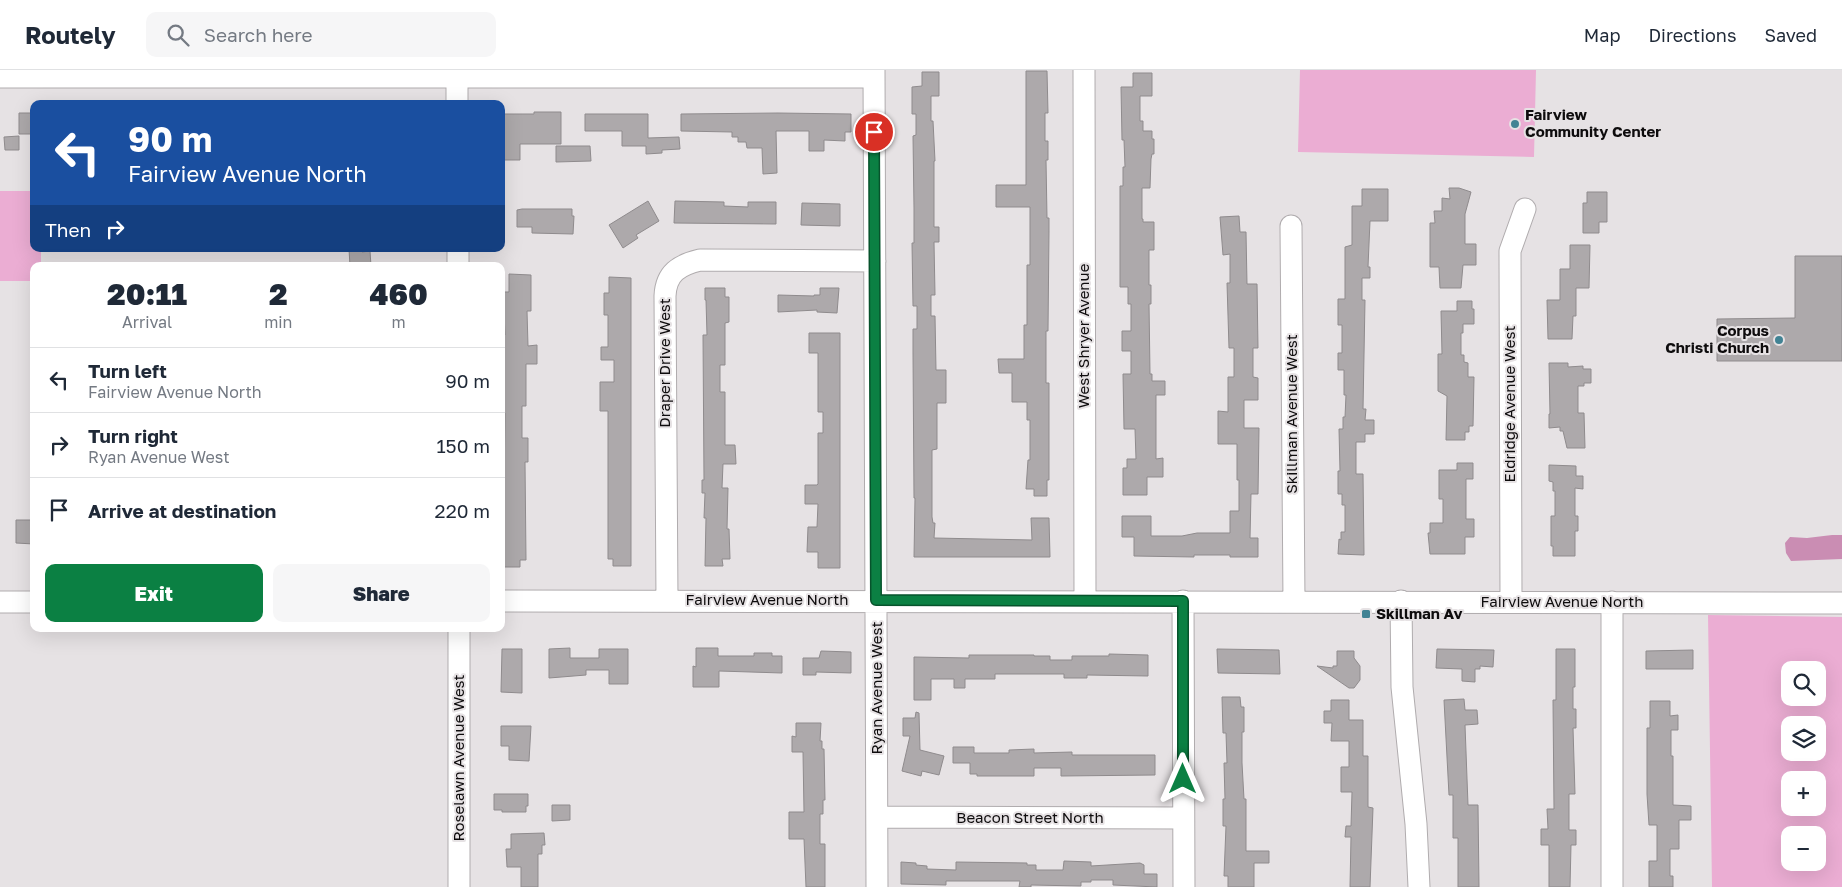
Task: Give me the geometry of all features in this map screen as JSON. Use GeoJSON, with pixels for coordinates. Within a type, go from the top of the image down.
{"type":"FeatureCollection","features":[{"type":"Feature","properties":{"kind":"street","name":"West Shryer Avenue"},"geometry":{"type":"LineString","coordinates":[[1084,70],[1085,601]]}},
{"type":"Feature","properties":{"kind":"street"},"geometry":{"type":"LineString","coordinates":[[457,74],[458,100]]}},
{"type":"Feature","properties":{"kind":"street"},"geometry":{"type":"LineString","coordinates":[[0,78],[457,74],[874,74]]}},
{"type":"Feature","properties":{"kind":"street","name":"Ryan Avenue West"},"geometry":{"type":"LineString","coordinates":[[874,74],[877,887]]}},
{"type":"Feature","properties":{"kind":"street","name":"Eldridge Avenue West"},"geometry":{"type":"LineString","coordinates":[[1511,602],[1510,251],[1525,209]]}},
{"type":"Feature","properties":{"kind":"street","name":"Skillman Avenue West"},"geometry":{"type":"LineString","coordinates":[[1291,226],[1294,601]]}},
{"type":"Feature","properties":{"kind":"street","name":"Draper Drive West"},"geometry":{"type":"LineString","coordinates":[[667,600],[664,296],[670,275],[678,268],[700,260],[875,261]]}},
{"type":"Feature","properties":{"kind":"street","name":"Fairview Avenue North"},"geometry":{"type":"LineString","coordinates":[[505,601],[876,600],[1842,603]]}},
{"type":"Feature","properties":{"kind":"street"},"geometry":{"type":"LineString","coordinates":[[1183,601],[1184,887]]}},
{"type":"Feature","properties":{"kind":"street"},"geometry":{"type":"LineString","coordinates":[[1401,601],[1403,696],[1416,824],[1419,887]]}},
{"type":"Feature","properties":{"kind":"street"},"geometry":{"type":"LineString","coordinates":[[0,602],[30,602]]}},
{"type":"Feature","properties":{"kind":"street"},"geometry":{"type":"LineString","coordinates":[[1612,602],[1612,887]]}},
{"type":"Feature","properties":{"kind":"street","name":"Roselawn Avenue West"},"geometry":{"type":"LineString","coordinates":[[459,632],[459,887]]}},
{"type":"Feature","properties":{"kind":"street","name":"Beacon Street North"},"geometry":{"type":"LineString","coordinates":[[877,817],[1183,818]]}},
{"type":"Feature","properties":{"kind":"shaded area"},"geometry":{"type":"Polygon","coordinates":[[[1300,70],[1536,70],[1534,157],[1298,152],[1300,70]]]}},
{"type":"Feature","properties":{"kind":"shaded area"},"geometry":{"type":"Polygon","coordinates":[[[0,191],[30,191],[30,252],[41,252],[41,262],[30,262],[30,281],[0,281],[0,191]]]}},
{"type":"Feature","properties":{"kind":"shaded area"},"geometry":{"type":"Polygon","coordinates":[[[1842,535],[1842,559],[1791,561],[1786,553],[1785,543],[1790,537],[1807,538],[1842,535]]]}},
{"type":"Feature","properties":{"kind":"shaded area"},"geometry":{"type":"Polygon","coordinates":[[[1708,615],[1842,617],[1842,887],[1712,887],[1708,615]]]}},
{"type":"Feature","properties":{"kind":"building"},"geometry":{"type":"Polygon","coordinates":[[[1026,71],[1047,71],[1048,113],[1045,113],[1045,141],[1048,141],[1048,160],[1046,160],[1049,231],[1046,383],[1049,383],[1049,480],[1047,480],[1047,496],[1034,496],[1034,489],[1026,489],[1028,460],[1030,460],[1030,420],[1027,420],[1027,402],[1012,402],[1012,373],[999,373],[998,359],[1024,359],[1024,325],[1027,325],[1027,265],[1030,265],[1030,207],[996,207],[996,185],[1026,185],[1026,71]]]}},
{"type":"Feature","properties":{"kind":"building"},"geometry":{"type":"Polygon","coordinates":[[[922,72],[939,72],[939,96],[931,96],[931,121],[933,121],[935,161],[934,227],[939,227],[939,242],[934,242],[935,295],[931,295],[931,316],[935,316],[936,370],[946,370],[946,403],[937,403],[937,449],[932,450],[932,517],[933,523],[935,523],[934,538],[1032,540],[1031,518],[1049,518],[1050,557],[914,557],[913,329],[917,329],[917,306],[913,306],[913,136],[916,135],[916,114],[912,114],[912,87],[922,86],[922,72]]]}},
{"type":"Feature","properties":{"kind":"building"},"geometry":{"type":"Polygon","coordinates":[[[1133,73],[1152,73],[1152,96],[1140,96],[1140,121],[1143,121],[1143,131],[1152,131],[1152,139],[1154,139],[1150,188],[1142,188],[1142,219],[1143,222],[1154,222],[1154,250],[1149,250],[1149,285],[1151,285],[1151,304],[1149,304],[1150,374],[1152,374],[1152,381],[1165,381],[1165,395],[1156,395],[1156,459],[1163,458],[1163,477],[1147,477],[1147,495],[1123,495],[1123,468],[1127,468],[1127,459],[1136,459],[1135,429],[1124,429],[1123,374],[1131,374],[1131,351],[1122,351],[1122,331],[1131,331],[1131,304],[1128,304],[1128,287],[1120,287],[1120,186],[1123,186],[1123,167],[1125,167],[1124,140],[1122,140],[1121,87],[1133,87],[1133,73]]]}},
{"type":"Feature","properties":{"kind":"building"},"geometry":{"type":"Polygon","coordinates":[[[534,112],[561,112],[561,144],[520,144],[520,160],[505,160],[505,114],[534,114],[534,112]]]}},
{"type":"Feature","properties":{"kind":"building"},"geometry":{"type":"Polygon","coordinates":[[[19,113],[30,113],[30,134],[19,134],[19,113]]]}},
{"type":"Feature","properties":{"kind":"building"},"geometry":{"type":"Polygon","coordinates":[[[585,114],[648,114],[648,138],[679,137],[680,149],[662,150],[662,153],[646,154],[646,146],[622,146],[622,131],[585,131],[585,114]]]}},
{"type":"Feature","properties":{"kind":"building"},"geometry":{"type":"Polygon","coordinates":[[[681,114],[851,114],[851,132],[845,132],[845,141],[824,140],[824,151],[809,151],[809,131],[776,131],[777,173],[763,174],[762,148],[747,148],[746,142],[738,142],[738,137],[732,137],[732,132],[681,131],[681,114]]]}},
{"type":"Feature","properties":{"kind":"building"},"geometry":{"type":"Polygon","coordinates":[[[19,136],[19,150],[5,150],[4,137],[19,136]]]}},
{"type":"Feature","properties":{"kind":"building"},"geometry":{"type":"Polygon","coordinates":[[[556,146],[590,146],[591,161],[556,162],[556,146]]]}},
{"type":"Feature","properties":{"kind":"building"},"geometry":{"type":"Polygon","coordinates":[[[1449,188],[1459,188],[1471,192],[1465,214],[1465,244],[1476,244],[1476,265],[1463,265],[1461,288],[1440,288],[1439,267],[1430,267],[1430,223],[1435,223],[1434,211],[1442,211],[1442,198],[1450,199],[1449,188]]]}},
{"type":"Feature","properties":{"kind":"building"},"geometry":{"type":"Polygon","coordinates":[[[1362,189],[1388,189],[1388,221],[1370,221],[1368,267],[1370,267],[1370,278],[1362,278],[1362,300],[1365,300],[1363,409],[1366,409],[1365,420],[1374,420],[1374,434],[1365,434],[1365,442],[1356,442],[1356,474],[1363,474],[1364,555],[1338,554],[1341,532],[1345,532],[1345,505],[1342,505],[1342,494],[1338,494],[1338,471],[1340,471],[1339,429],[1343,429],[1346,395],[1344,395],[1344,370],[1338,370],[1338,353],[1342,353],[1342,325],[1338,325],[1338,299],[1345,299],[1345,247],[1352,245],[1352,206],[1362,206],[1362,189]]]}},
{"type":"Feature","properties":{"kind":"building"},"geometry":{"type":"Polygon","coordinates":[[[1587,192],[1607,192],[1607,222],[1599,222],[1599,233],[1583,233],[1583,203],[1587,203],[1587,192]]]}},
{"type":"Feature","properties":{"kind":"building"},"geometry":{"type":"Polygon","coordinates":[[[648,201],[659,221],[636,235],[638,238],[623,248],[609,225],[648,201]]]}},
{"type":"Feature","properties":{"kind":"building"},"geometry":{"type":"Polygon","coordinates":[[[675,201],[724,202],[724,206],[748,207],[748,202],[776,202],[776,224],[674,223],[675,201]]]}},
{"type":"Feature","properties":{"kind":"building"},"geometry":{"type":"Polygon","coordinates":[[[802,203],[840,204],[840,226],[801,225],[802,203]]]}},
{"type":"Feature","properties":{"kind":"building"},"geometry":{"type":"Polygon","coordinates":[[[572,209],[572,216],[574,216],[573,234],[532,233],[532,227],[517,227],[517,210],[572,209]]]}},
{"type":"Feature","properties":{"kind":"building"},"geometry":{"type":"Polygon","coordinates":[[[1239,216],[1240,232],[1246,232],[1247,284],[1257,284],[1258,348],[1253,348],[1253,377],[1258,378],[1258,400],[1244,400],[1244,428],[1259,428],[1258,494],[1251,494],[1250,538],[1258,538],[1258,557],[1230,557],[1230,555],[1194,555],[1194,557],[1134,556],[1134,537],[1122,537],[1122,516],[1151,516],[1151,536],[1182,536],[1197,533],[1230,533],[1230,511],[1239,511],[1237,444],[1218,444],[1218,411],[1228,412],[1228,377],[1234,377],[1234,348],[1229,348],[1227,283],[1230,283],[1230,254],[1223,255],[1220,217],[1239,216]]]}},
{"type":"Feature","properties":{"kind":"building"},"geometry":{"type":"Polygon","coordinates":[[[1570,245],[1590,245],[1589,288],[1576,288],[1576,316],[1573,316],[1572,339],[1548,339],[1547,300],[1560,300],[1560,269],[1570,269],[1570,245]]]}},
{"type":"Feature","properties":{"kind":"building"},"geometry":{"type":"Polygon","coordinates":[[[349,252],[370,252],[371,262],[350,262],[349,252]]]}},
{"type":"Feature","properties":{"kind":"building","name":"Corpus Christi Church"},"geometry":{"type":"Polygon","coordinates":[[[1795,256],[1842,256],[1842,361],[1717,361],[1717,319],[1795,318],[1795,256]]]}},
{"type":"Feature","properties":{"kind":"building"},"geometry":{"type":"Polygon","coordinates":[[[509,274],[531,275],[531,311],[527,311],[528,346],[537,345],[537,364],[526,364],[526,406],[522,406],[522,438],[528,438],[528,462],[525,462],[526,560],[520,560],[520,567],[505,567],[505,292],[509,292],[509,274]]]}},
{"type":"Feature","properties":{"kind":"building"},"geometry":{"type":"Polygon","coordinates":[[[609,277],[631,278],[631,566],[613,566],[613,559],[608,559],[608,411],[600,411],[600,382],[614,382],[614,360],[601,360],[601,347],[608,347],[608,315],[604,315],[604,293],[609,293],[609,277]]]}},
{"type":"Feature","properties":{"kind":"building"},"geometry":{"type":"Polygon","coordinates":[[[705,288],[725,288],[725,297],[729,297],[729,322],[725,323],[725,365],[720,365],[720,392],[725,392],[725,445],[735,445],[736,464],[723,464],[722,488],[728,488],[727,529],[729,529],[730,559],[722,559],[723,566],[705,566],[706,518],[704,518],[705,493],[702,493],[702,480],[704,480],[703,335],[707,335],[705,288]]]}},
{"type":"Feature","properties":{"kind":"building"},"geometry":{"type":"Polygon","coordinates":[[[820,288],[839,288],[837,313],[817,312],[817,310],[778,312],[778,295],[820,295],[820,288]]]}},
{"type":"Feature","properties":{"kind":"building"},"geometry":{"type":"Polygon","coordinates":[[[1457,301],[1472,301],[1472,309],[1474,309],[1474,324],[1463,324],[1463,333],[1461,333],[1461,355],[1464,355],[1464,362],[1468,363],[1468,377],[1474,377],[1473,426],[1469,426],[1469,432],[1465,432],[1465,440],[1446,440],[1447,396],[1438,391],[1438,354],[1442,354],[1441,311],[1457,311],[1457,301]]]}},
{"type":"Feature","properties":{"kind":"building"},"geometry":{"type":"Polygon","coordinates":[[[809,333],[840,333],[840,568],[818,568],[818,552],[807,552],[808,527],[817,527],[818,504],[805,504],[805,485],[818,484],[818,433],[823,433],[823,412],[818,412],[818,353],[809,353],[809,333]]]}},
{"type":"Feature","properties":{"kind":"building"},"geometry":{"type":"Polygon","coordinates":[[[1549,363],[1568,363],[1568,367],[1583,366],[1583,369],[1591,369],[1591,383],[1584,383],[1584,386],[1578,386],[1578,413],[1584,413],[1585,448],[1567,448],[1563,431],[1560,431],[1560,427],[1549,428],[1549,363]]]}},
{"type":"Feature","properties":{"kind":"building"},"geometry":{"type":"Polygon","coordinates":[[[1457,463],[1473,463],[1473,479],[1466,479],[1466,519],[1474,519],[1474,537],[1465,537],[1465,554],[1430,554],[1428,533],[1430,533],[1430,523],[1443,523],[1443,499],[1439,499],[1439,470],[1457,470],[1457,463]]]}},
{"type":"Feature","properties":{"kind":"building"},"geometry":{"type":"Polygon","coordinates":[[[1549,465],[1576,466],[1576,476],[1583,476],[1583,489],[1575,488],[1575,516],[1578,516],[1578,531],[1575,531],[1575,556],[1553,556],[1551,516],[1555,516],[1555,491],[1553,491],[1553,482],[1549,481],[1549,465]]]}},
{"type":"Feature","properties":{"kind":"building"},"geometry":{"type":"Polygon","coordinates":[[[16,520],[30,520],[30,544],[16,543],[16,520]]]}},
{"type":"Feature","properties":{"kind":"building"},"geometry":{"type":"Polygon","coordinates":[[[570,648],[570,658],[599,658],[599,649],[628,649],[628,684],[609,684],[609,670],[586,670],[586,675],[549,678],[549,649],[570,648]]]}},
{"type":"Feature","properties":{"kind":"building"},"geometry":{"type":"Polygon","coordinates":[[[696,648],[718,648],[718,656],[754,656],[754,653],[772,653],[772,656],[782,656],[782,673],[719,671],[719,687],[693,687],[693,666],[696,667],[696,648]]]}},
{"type":"Feature","properties":{"kind":"building"},"geometry":{"type":"Polygon","coordinates":[[[502,649],[522,649],[522,693],[501,692],[502,649]]]}},
{"type":"Feature","properties":{"kind":"building"},"geometry":{"type":"Polygon","coordinates":[[[1217,649],[1279,650],[1280,674],[1218,673],[1217,649]]]}},
{"type":"Feature","properties":{"kind":"building"},"geometry":{"type":"Polygon","coordinates":[[[1437,649],[1494,650],[1493,667],[1480,666],[1480,669],[1475,669],[1475,682],[1462,681],[1462,669],[1436,668],[1437,649]]]}},
{"type":"Feature","properties":{"kind":"building"},"geometry":{"type":"Polygon","coordinates":[[[1556,649],[1575,649],[1573,709],[1576,709],[1576,728],[1573,728],[1575,794],[1569,794],[1569,830],[1576,830],[1576,845],[1571,845],[1570,887],[1549,887],[1549,845],[1541,845],[1541,829],[1548,829],[1547,809],[1554,809],[1553,700],[1556,700],[1556,649]]]}},
{"type":"Feature","properties":{"kind":"building"},"geometry":{"type":"Polygon","coordinates":[[[1693,650],[1693,669],[1646,669],[1646,651],[1693,650]]]}},
{"type":"Feature","properties":{"kind":"building"},"geometry":{"type":"Polygon","coordinates":[[[821,651],[851,652],[851,673],[816,672],[816,675],[803,675],[803,658],[819,658],[821,651]]]}},
{"type":"Feature","properties":{"kind":"building"},"geometry":{"type":"Polygon","coordinates":[[[1337,651],[1354,651],[1354,658],[1360,666],[1360,680],[1354,688],[1349,688],[1317,666],[1333,668],[1333,666],[1337,666],[1337,651]]]}},
{"type":"Feature","properties":{"kind":"building"},"geometry":{"type":"Polygon","coordinates":[[[1109,654],[1148,655],[1148,676],[1087,675],[1087,678],[1064,678],[1064,674],[995,674],[995,679],[965,679],[965,688],[954,688],[954,679],[931,679],[931,700],[914,700],[914,657],[969,658],[969,655],[1034,655],[1050,656],[1050,660],[1072,660],[1072,656],[1109,656],[1109,654]]]}},
{"type":"Feature","properties":{"kind":"building"},"geometry":{"type":"Polygon","coordinates":[[[1222,697],[1240,697],[1241,707],[1244,707],[1242,763],[1244,799],[1246,799],[1246,851],[1269,851],[1269,863],[1254,863],[1254,887],[1228,887],[1228,876],[1224,876],[1226,826],[1223,826],[1223,799],[1225,799],[1224,763],[1227,763],[1226,733],[1223,733],[1222,697]]]}},
{"type":"Feature","properties":{"kind":"building"},"geometry":{"type":"Polygon","coordinates":[[[1464,699],[1465,710],[1477,710],[1478,724],[1465,725],[1468,805],[1478,805],[1479,887],[1458,887],[1458,838],[1453,838],[1453,795],[1449,795],[1444,700],[1464,699]]]}},
{"type":"Feature","properties":{"kind":"building"},"geometry":{"type":"Polygon","coordinates":[[[1331,700],[1349,700],[1349,720],[1363,720],[1363,756],[1368,756],[1368,807],[1373,808],[1370,887],[1350,887],[1351,837],[1345,837],[1346,826],[1351,826],[1352,792],[1341,792],[1341,767],[1349,767],[1349,741],[1331,741],[1332,723],[1324,723],[1324,711],[1331,711],[1331,700]]]}},
{"type":"Feature","properties":{"kind":"building"},"geometry":{"type":"Polygon","coordinates":[[[1650,701],[1670,701],[1670,716],[1678,715],[1678,730],[1671,730],[1673,805],[1691,806],[1691,820],[1679,820],[1679,849],[1670,849],[1670,876],[1673,876],[1673,887],[1649,887],[1649,861],[1657,861],[1657,825],[1649,825],[1647,794],[1647,728],[1650,728],[1650,701]]]}},
{"type":"Feature","properties":{"kind":"building"},"geometry":{"type":"Polygon","coordinates":[[[916,712],[919,713],[920,750],[944,756],[939,775],[922,771],[921,776],[902,771],[910,736],[903,736],[903,718],[915,718],[916,712]]]}},
{"type":"Feature","properties":{"kind":"building"},"geometry":{"type":"Polygon","coordinates":[[[796,723],[821,723],[820,741],[822,741],[822,749],[824,749],[825,800],[823,800],[823,814],[820,814],[820,844],[825,844],[825,887],[806,887],[804,839],[789,839],[789,812],[804,812],[803,752],[792,752],[792,736],[796,737],[796,723]]]}},
{"type":"Feature","properties":{"kind":"building"},"geometry":{"type":"Polygon","coordinates":[[[501,726],[531,726],[529,761],[509,760],[509,746],[501,746],[501,726]]]}},
{"type":"Feature","properties":{"kind":"building"},"geometry":{"type":"Polygon","coordinates":[[[953,747],[974,747],[974,753],[1009,753],[1009,750],[1034,749],[1034,753],[1072,752],[1072,755],[1155,755],[1155,775],[1061,776],[1061,768],[1034,768],[1034,776],[977,776],[977,774],[970,774],[970,763],[953,763],[953,747]]]}},
{"type":"Feature","properties":{"kind":"building"},"geometry":{"type":"Polygon","coordinates":[[[494,794],[528,794],[526,812],[494,810],[494,794]]]}},
{"type":"Feature","properties":{"kind":"building"},"geometry":{"type":"Polygon","coordinates":[[[552,805],[570,805],[570,820],[552,821],[552,805]]]}},
{"type":"Feature","properties":{"kind":"building"},"geometry":{"type":"Polygon","coordinates":[[[544,833],[545,845],[542,845],[542,854],[538,854],[538,887],[521,887],[521,867],[507,867],[506,849],[511,849],[511,834],[544,833]]]}},
{"type":"Feature","properties":{"kind":"building"},"geometry":{"type":"Polygon","coordinates":[[[1064,861],[1091,862],[1091,866],[1140,863],[1144,865],[1144,874],[1157,874],[1157,887],[1113,885],[1113,880],[1091,880],[1091,882],[1081,882],[1081,886],[1031,885],[1031,887],[1019,887],[1020,881],[946,881],[946,885],[901,884],[901,862],[916,863],[916,865],[927,866],[927,869],[956,870],[956,862],[1027,863],[1027,865],[1036,865],[1036,870],[1063,870],[1064,861]]]}},
{"type":"Feature","properties":{"kind":"place","name":"Fairview Community Center"},"geometry":{"type":"Point","coordinates":[1515,124]}},
{"type":"Feature","properties":{"kind":"place","name":"Corpus Christi Church"},"geometry":{"type":"Point","coordinates":[1779,340]}},
{"type":"Feature","properties":{"kind":"place","name":"Skillman Av"},"geometry":{"type":"Point","coordinates":[1366,614]}},
{"type":"Feature","properties":{"kind":"route"},"geometry":{"type":"LineString","coordinates":[[874,132],[876,600],[1183,601],[1183,779]]}}]}
